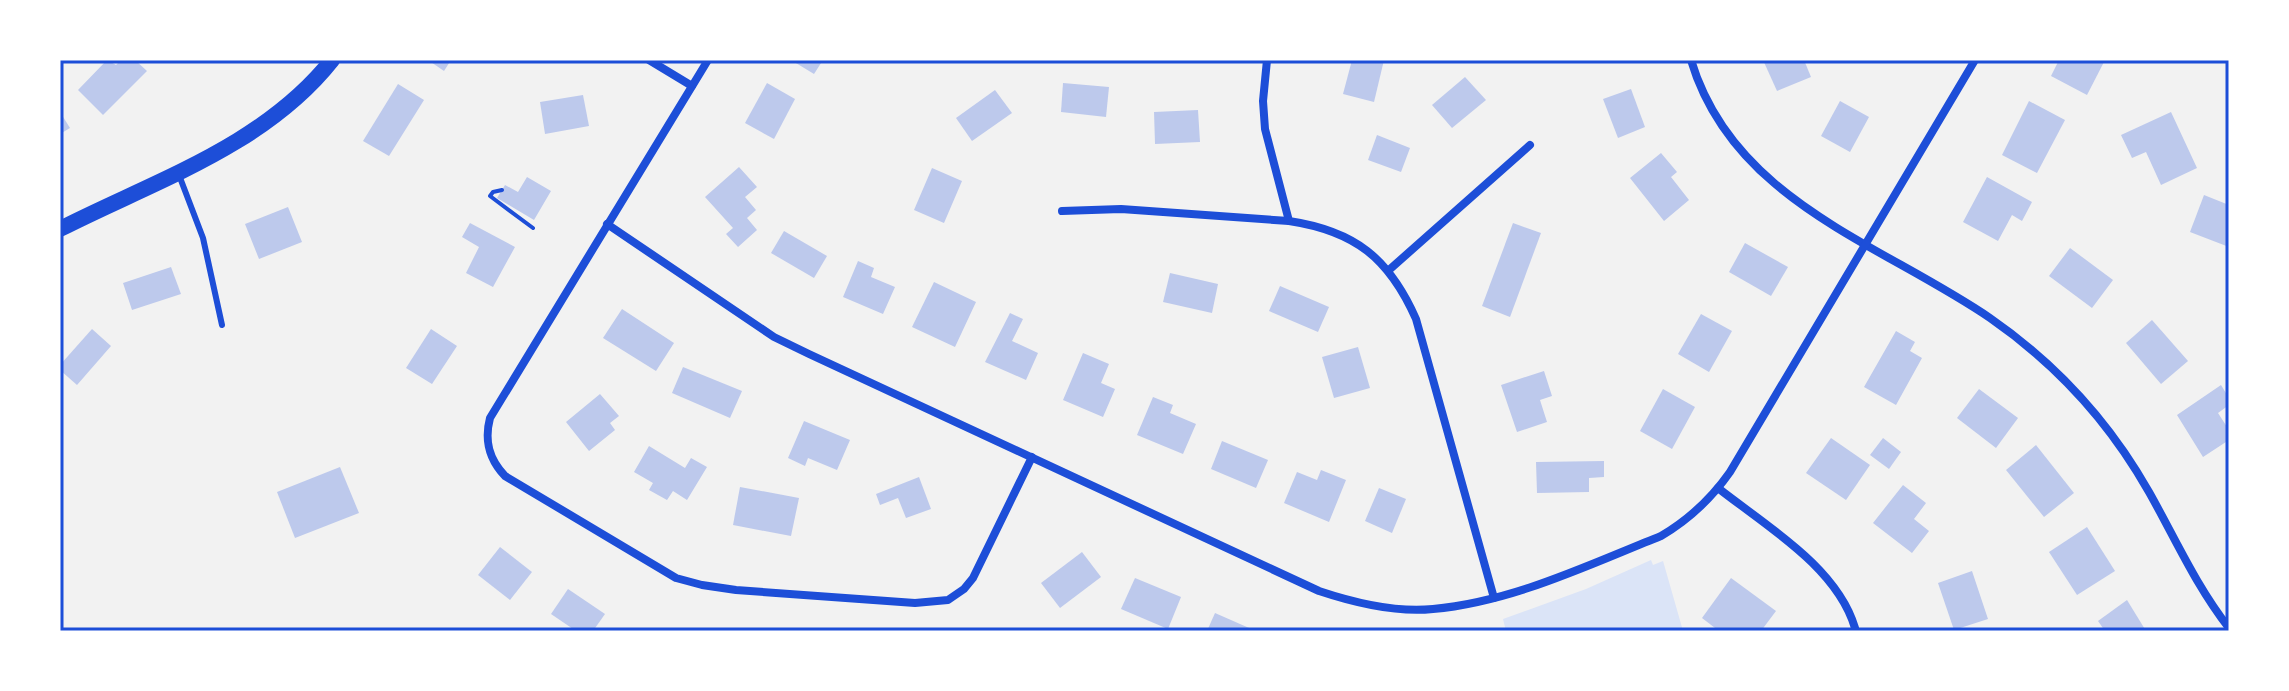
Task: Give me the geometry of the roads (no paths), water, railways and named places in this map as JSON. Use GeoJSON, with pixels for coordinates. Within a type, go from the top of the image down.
{"type":"FeatureCollection","features":[{"type":"Feature","properties":{"kind":"main road"},"geometry":{"type":"LineString","coordinates":[[60,229],[261,127],[298,97],[332,60]]}},
{"type":"Feature","properties":{"kind":"street"},"geometry":{"type":"LineString","coordinates":[[649,60],[692,86]]}},
{"type":"Feature","properties":{"kind":"street"},"geometry":{"type":"LineString","coordinates":[[708,60],[490,418],[488,449],[495,466],[505,476],[676,578],[736,590],[915,603],[948,600],[973,578],[1001,515],[1032,457]]}},
{"type":"Feature","properties":{"kind":"street"},"geometry":{"type":"LineString","coordinates":[[1267,60],[1263,101],[1265,129],[1289,221]]}},
{"type":"Feature","properties":{"kind":"street"},"geometry":{"type":"LineString","coordinates":[[1691,60],[1713,114],[1733,144],[1762,174],[1792,199],[1990,318],[2032,350],[2068,384],[2100,419],[2130,461],[2191,572],[2229,628]]}},
{"type":"Feature","properties":{"kind":"street"},"geometry":{"type":"LineString","coordinates":[[607,224],[774,337],[1319,591],[1354,602],[1397,609],[1431,609],[1494,598],[1661,536],[1685,521],[1718,488],[1975,60]]}},
{"type":"Feature","properties":{"kind":"street"},"geometry":{"type":"LineString","coordinates":[[1389,270],[1530,145]]}},
{"type":"Feature","properties":{"kind":"street"},"geometry":{"type":"LineString","coordinates":[[1062,211],[1121,209],[1289,221],[1319,225],[1345,235],[1368,250],[1389,270],[1404,292],[1416,319],[1494,598]]}},
{"type":"Feature","properties":{"kind":"street"},"geometry":{"type":"LineString","coordinates":[[1718,488],[1824,572],[1840,594],[1855,628]]}},
{"type":"Feature","properties":{"kind":"lane"},"geometry":{"type":"LineString","coordinates":[[177,172],[203,238],[222,325]]}}]}
